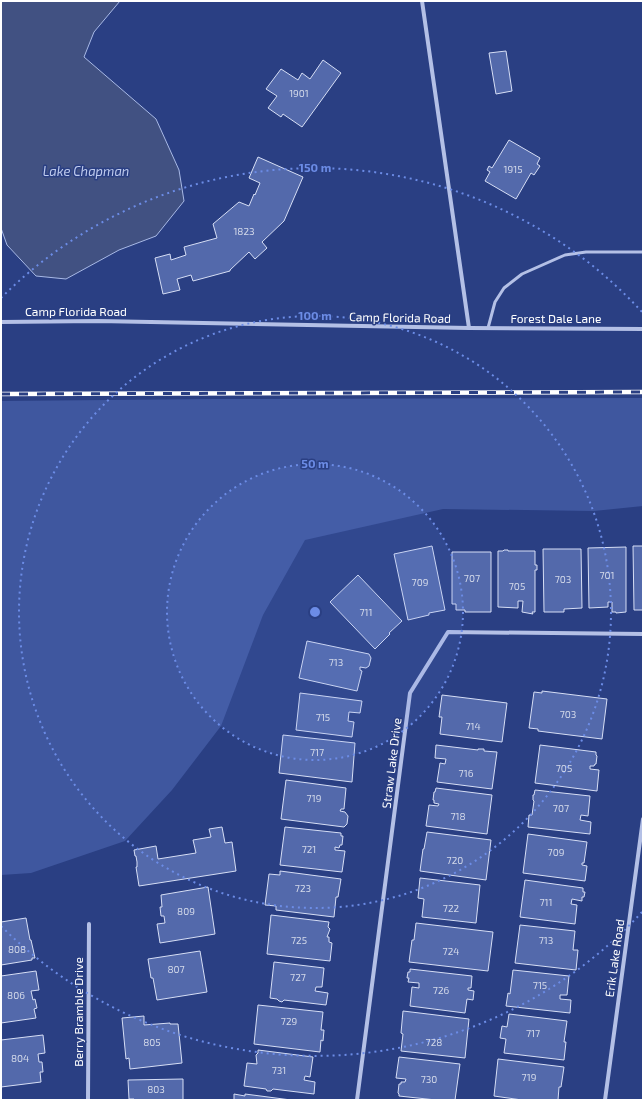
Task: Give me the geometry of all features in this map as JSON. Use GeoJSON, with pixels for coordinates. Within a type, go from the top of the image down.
{"type":"FeatureCollection","features":[{"type":"Feature","properties":{"kind":"street","name":"Camp Florida Road"},"geometry":{"type":"LineString","coordinates":[[1,322],[106,321],[469,328],[422,1]]}},
{"type":"Feature","properties":{"kind":"street","name":"Forest Dale Lane"},"geometry":{"type":"LineString","coordinates":[[469,328],[643,329]]}},
{"type":"Feature","properties":{"kind":"street","name":"Straw Lake Drive"},"geometry":{"type":"LineString","coordinates":[[357,1100],[410,693],[448,632],[643,634]]}},
{"type":"Feature","properties":{"kind":"street","name":"Erik Lake Road"},"geometry":{"type":"LineString","coordinates":[[604,1100],[643,819]]}},
{"type":"Feature","properties":{"kind":"street","name":"Berry Bramble Drive"},"geometry":{"type":"LineString","coordinates":[[88,924],[88,1100]]}},
{"type":"Feature","properties":{"kind":"lane"},"geometry":{"type":"LineString","coordinates":[[488,328],[495,302],[504,288],[522,274],[565,255],[586,252],[643,252]]}},
{"type":"Feature","properties":{"kind":"shaded area"},"geometry":{"type":"Polygon","coordinates":[[[643,398],[643,506],[594,511],[443,509],[305,540],[263,615],[221,726],[172,790],[125,841],[31,873],[1,875],[1,401],[643,398]]]}},
{"type":"Feature","properties":{"kind":"water","name":"Lake Chapman"},"geometry":{"type":"Polygon","coordinates":[[[1,1],[120,1],[94,32],[84,57],[156,119],[179,170],[184,201],[156,236],[119,250],[66,279],[36,276],[7,245],[1,228],[1,1]]]}},
{"type":"Feature","properties":{"kind":"building"},"geometry":{"type":"Polygon","coordinates":[[[506,51],[512,91],[496,94],[489,53],[506,51]]]}},
{"type":"Feature","properties":{"kind":"building"},"geometry":{"type":"Polygon","coordinates":[[[323,60],[341,73],[302,127],[283,114],[281,117],[268,108],[277,96],[266,89],[281,69],[298,80],[302,73],[310,79],[323,60]]]}},
{"type":"Feature","properties":{"kind":"building"},"geometry":{"type":"Polygon","coordinates":[[[509,140],[540,158],[537,164],[540,166],[534,175],[531,173],[516,199],[485,181],[490,172],[487,170],[489,166],[492,168],[509,140]]]}},
{"type":"Feature","properties":{"kind":"building"},"geometry":{"type":"Polygon","coordinates":[[[258,157],[303,177],[284,221],[262,242],[267,248],[255,259],[249,252],[230,271],[193,281],[191,275],[177,279],[180,290],[163,294],[155,258],[170,254],[171,260],[186,255],[184,247],[217,238],[213,224],[239,202],[249,206],[254,194],[255,195],[260,183],[249,178],[258,157]]]}},
{"type":"Feature","properties":{"kind":"building"},"geometry":{"type":"Polygon","coordinates":[[[432,546],[445,610],[429,613],[429,615],[408,620],[394,554],[432,546]]]}},
{"type":"Feature","properties":{"kind":"building"},"geometry":{"type":"Polygon","coordinates":[[[633,546],[643,546],[643,610],[634,610],[633,546]]]}},
{"type":"Feature","properties":{"kind":"building"},"geometry":{"type":"Polygon","coordinates":[[[626,547],[626,612],[612,612],[612,602],[608,602],[608,607],[589,608],[588,548],[626,547]]]}},
{"type":"Feature","properties":{"kind":"building"},"geometry":{"type":"Polygon","coordinates":[[[543,549],[581,549],[582,608],[564,609],[564,612],[544,612],[543,549]]]}},
{"type":"Feature","properties":{"kind":"building"},"geometry":{"type":"Polygon","coordinates":[[[498,551],[535,551],[535,565],[537,565],[537,570],[535,570],[535,612],[532,612],[533,614],[522,612],[523,601],[518,601],[518,608],[498,607],[498,551]]]}},
{"type":"Feature","properties":{"kind":"building"},"geometry":{"type":"Polygon","coordinates":[[[452,552],[491,552],[491,612],[465,612],[465,610],[456,610],[456,604],[452,604],[452,552]]]}},
{"type":"Feature","properties":{"kind":"building"},"geometry":{"type":"Polygon","coordinates":[[[358,575],[402,621],[375,649],[330,602],[358,575]]]}},
{"type":"Feature","properties":{"kind":"building"},"geometry":{"type":"Polygon","coordinates":[[[307,641],[369,654],[371,658],[369,666],[366,668],[360,667],[360,670],[362,671],[357,691],[299,678],[307,641]]]}},
{"type":"Feature","properties":{"kind":"building"},"geometry":{"type":"Polygon","coordinates":[[[542,691],[607,699],[602,739],[538,731],[538,729],[529,728],[534,692],[542,693],[542,691]]]}},
{"type":"Feature","properties":{"kind":"building"},"geometry":{"type":"Polygon","coordinates":[[[300,693],[362,701],[360,713],[349,712],[348,721],[354,722],[352,737],[296,730],[300,693]]]}},
{"type":"Feature","properties":{"kind":"building"},"geometry":{"type":"Polygon","coordinates":[[[442,695],[507,703],[502,742],[440,734],[442,717],[439,717],[442,695]]]}},
{"type":"Feature","properties":{"kind":"building"},"geometry":{"type":"Polygon","coordinates":[[[283,735],[355,743],[352,782],[279,773],[283,735]]]}},
{"type":"Feature","properties":{"kind":"building"},"geometry":{"type":"Polygon","coordinates":[[[436,745],[478,750],[484,749],[484,751],[497,752],[492,789],[437,782],[440,763],[445,764],[446,759],[435,758],[436,745]]]}},
{"type":"Feature","properties":{"kind":"building"},"geometry":{"type":"Polygon","coordinates":[[[540,745],[596,752],[596,764],[594,766],[590,766],[590,769],[599,770],[597,791],[535,783],[540,745]]]}},
{"type":"Feature","properties":{"kind":"building"},"geometry":{"type":"Polygon","coordinates":[[[286,780],[346,788],[344,809],[341,809],[340,811],[345,812],[348,816],[347,824],[344,827],[281,819],[286,780]]]}},
{"type":"Feature","properties":{"kind":"building"},"geometry":{"type":"Polygon","coordinates":[[[436,788],[492,795],[487,834],[426,826],[429,805],[438,806],[439,804],[434,803],[433,800],[436,788]]]}},
{"type":"Feature","properties":{"kind":"building"},"geometry":{"type":"Polygon","coordinates":[[[535,790],[590,796],[588,816],[581,815],[580,820],[591,822],[590,834],[528,827],[529,815],[532,815],[534,801],[533,795],[535,790]]]}},
{"type":"Feature","properties":{"kind":"building"},"geometry":{"type":"Polygon","coordinates":[[[222,827],[225,843],[232,842],[236,871],[139,886],[136,867],[137,862],[134,850],[156,846],[158,859],[196,853],[193,840],[211,837],[209,829],[222,827]]]}},
{"type":"Feature","properties":{"kind":"building"},"geometry":{"type":"Polygon","coordinates":[[[285,827],[341,833],[341,836],[343,836],[342,845],[340,845],[339,848],[335,847],[335,850],[345,851],[342,872],[280,865],[285,827]]]}},
{"type":"Feature","properties":{"kind":"building"},"geometry":{"type":"Polygon","coordinates":[[[427,832],[491,840],[486,880],[420,871],[427,832]]]}},
{"type":"Feature","properties":{"kind":"building"},"geometry":{"type":"Polygon","coordinates":[[[528,834],[587,842],[584,863],[582,863],[582,865],[587,866],[585,881],[523,873],[528,834]]]}},
{"type":"Feature","properties":{"kind":"building"},"geometry":{"type":"Polygon","coordinates":[[[280,871],[341,879],[338,897],[336,897],[334,917],[276,910],[276,906],[265,905],[269,874],[280,875],[280,871]]]}},
{"type":"Feature","properties":{"kind":"building"},"geometry":{"type":"Polygon","coordinates":[[[420,878],[480,885],[476,923],[422,917],[424,899],[418,898],[420,878]]]}},
{"type":"Feature","properties":{"kind":"building"},"geometry":{"type":"Polygon","coordinates":[[[525,880],[583,888],[583,892],[585,892],[584,897],[582,897],[582,901],[572,899],[571,904],[577,905],[575,924],[520,917],[525,880]]]}},
{"type":"Feature","properties":{"kind":"building"},"geometry":{"type":"Polygon","coordinates":[[[208,887],[215,934],[160,943],[157,924],[165,923],[164,916],[161,916],[161,895],[208,887]]]}},
{"type":"Feature","properties":{"kind":"building"},"geometry":{"type":"Polygon","coordinates":[[[271,915],[329,922],[328,927],[330,929],[327,937],[329,937],[329,942],[332,943],[330,961],[267,954],[271,915]]]}},
{"type":"Feature","properties":{"kind":"building"},"geometry":{"type":"Polygon","coordinates":[[[26,918],[35,958],[32,958],[32,960],[1,965],[1,922],[26,918]]]}},
{"type":"Feature","properties":{"kind":"building"},"geometry":{"type":"Polygon","coordinates":[[[416,923],[493,932],[488,971],[409,962],[416,923]]]}},
{"type":"Feature","properties":{"kind":"building"},"geometry":{"type":"Polygon","coordinates":[[[520,925],[575,931],[573,950],[578,950],[576,970],[515,963],[520,925]]]}},
{"type":"Feature","properties":{"kind":"building"},"geometry":{"type":"Polygon","coordinates":[[[200,951],[207,992],[157,1000],[148,959],[200,951]]]}},
{"type":"Feature","properties":{"kind":"building"},"geometry":{"type":"Polygon","coordinates":[[[274,962],[324,968],[322,987],[316,987],[315,991],[328,993],[326,1005],[284,1000],[282,1002],[277,999],[270,998],[274,962]]]}},
{"type":"Feature","properties":{"kind":"building"},"geometry":{"type":"Polygon","coordinates":[[[410,969],[472,976],[471,988],[468,988],[468,990],[474,991],[473,1000],[467,999],[465,1013],[410,1006],[412,987],[419,988],[419,983],[408,982],[409,978],[407,978],[410,969]]]}},
{"type":"Feature","properties":{"kind":"building"},"geometry":{"type":"Polygon","coordinates":[[[513,970],[569,976],[567,995],[560,995],[560,999],[571,1000],[570,1013],[506,1006],[508,993],[510,994],[513,970]]]}},
{"type":"Feature","properties":{"kind":"building"},"geometry":{"type":"Polygon","coordinates":[[[36,971],[39,990],[31,991],[37,1008],[34,1009],[36,1018],[1,1023],[1,976],[36,971]]]}},
{"type":"Feature","properties":{"kind":"building"},"geometry":{"type":"Polygon","coordinates":[[[258,1005],[323,1012],[321,1030],[324,1030],[320,1052],[254,1044],[258,1005]]]}},
{"type":"Feature","properties":{"kind":"building"},"geometry":{"type":"Polygon","coordinates":[[[403,1011],[469,1019],[465,1058],[401,1051],[403,1011]]]}},
{"type":"Feature","properties":{"kind":"building"},"geometry":{"type":"Polygon","coordinates":[[[509,1014],[567,1021],[564,1042],[566,1042],[564,1060],[504,1053],[506,1039],[500,1038],[502,1026],[507,1027],[509,1014]]]}},
{"type":"Feature","properties":{"kind":"building"},"geometry":{"type":"Polygon","coordinates":[[[144,1016],[144,1025],[170,1023],[178,1024],[182,1063],[130,1069],[129,1058],[126,1059],[122,1018],[144,1016]]]}},
{"type":"Feature","properties":{"kind":"building"},"geometry":{"type":"Polygon","coordinates":[[[43,1035],[45,1053],[38,1054],[39,1062],[42,1062],[43,1072],[40,1072],[41,1082],[1,1087],[1,1040],[43,1035]]]}},
{"type":"Feature","properties":{"kind":"building"},"geometry":{"type":"Polygon","coordinates":[[[258,1050],[313,1057],[310,1077],[305,1076],[304,1080],[315,1082],[314,1094],[273,1089],[271,1091],[267,1091],[266,1089],[244,1086],[247,1063],[257,1064],[256,1055],[258,1050]]]}},
{"type":"Feature","properties":{"kind":"building"},"geometry":{"type":"Polygon","coordinates":[[[399,1057],[460,1064],[455,1100],[436,1100],[399,1096],[399,1084],[401,1084],[401,1082],[405,1082],[406,1079],[396,1078],[399,1057]]]}},
{"type":"Feature","properties":{"kind":"building"},"geometry":{"type":"Polygon","coordinates":[[[498,1059],[564,1067],[561,1087],[559,1087],[558,1100],[522,1100],[494,1096],[498,1059]]]}},
{"type":"Feature","properties":{"kind":"building"},"geometry":{"type":"Polygon","coordinates":[[[183,1079],[183,1100],[129,1099],[128,1080],[183,1079]]]}},
{"type":"Feature","properties":{"kind":"building"},"geometry":{"type":"Polygon","coordinates":[[[234,1094],[245,1096],[245,1094],[291,1100],[234,1100],[234,1094]]]}},
{"type":"Feature","properties":{"kind":"railway"},"geometry":{"type":"LineString","coordinates":[[1,394],[643,392]]}}]}
